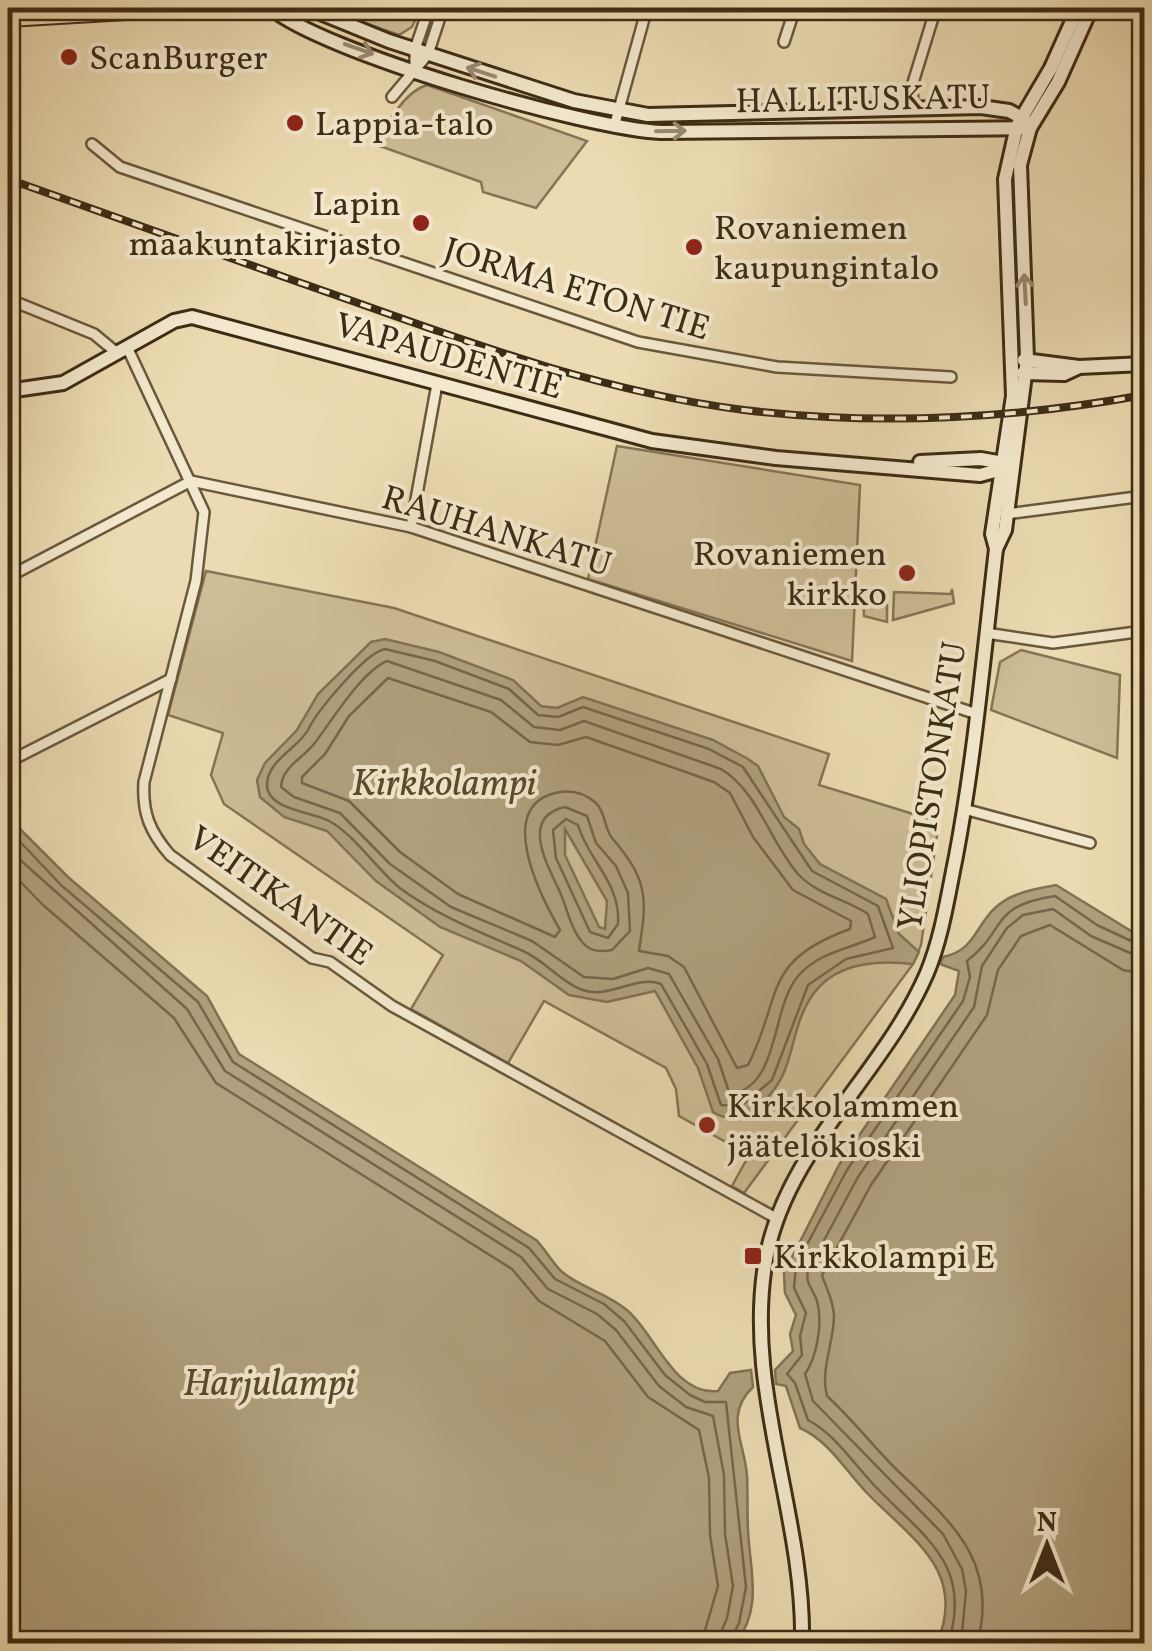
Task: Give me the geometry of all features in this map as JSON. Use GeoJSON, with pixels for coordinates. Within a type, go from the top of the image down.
{"type":"FeatureCollection","features":[{"type":"Feature","properties":{"kind":"highway"},"geometry":{"type":"LineString","coordinates":[[8,18],[161,8]]}},
{"type":"Feature","properties":{"kind":"street","name":"HALLITUSKATU"},"geometry":{"type":"LineString","coordinates":[[271,8],[299,27],[415,68],[572,118],[614,127],[661,132],[1023,124]]}},
{"type":"Feature","properties":{"kind":"street","name":"HALLITUSKATU"},"geometry":{"type":"LineString","coordinates":[[308,8],[421,52],[574,101],[648,115],[981,107],[1023,124]]}},
{"type":"Feature","properties":{"kind":"street"},"geometry":{"type":"LineString","coordinates":[[421,52],[429,8]]}},
{"type":"Feature","properties":{"kind":"street"},"geometry":{"type":"LineString","coordinates":[[392,97],[415,68],[443,8]]}},
{"type":"Feature","properties":{"kind":"street"},"geometry":{"type":"LineString","coordinates":[[614,127],[647,8]]}},
{"type":"Feature","properties":{"kind":"street"},"geometry":{"type":"LineString","coordinates":[[784,42],[795,8]]}},
{"type":"Feature","properties":{"kind":"street"},"geometry":{"type":"LineString","coordinates":[[928,127],[913,107],[912,86],[936,8]]}},
{"type":"Feature","properties":{"kind":"street"},"geometry":{"type":"LineString","coordinates":[[1023,124],[1078,8]]}},
{"type":"Feature","properties":{"kind":"street"},"geometry":{"type":"LineString","coordinates":[[1023,124],[1058,82],[1091,8]]}},
{"type":"Feature","properties":{"kind":"street"},"geometry":{"type":"LineString","coordinates":[[762,114],[772,129],[783,114]]}},
{"type":"Feature","properties":{"kind":"street","name":"YLIOPISTONKATU"},"geometry":{"type":"LineString","coordinates":[[996,549],[992,534],[1028,359],[1018,187],[1023,124]]}},
{"type":"Feature","properties":{"kind":"street","name":"YLIOPISTONKATU"},"geometry":{"type":"LineString","coordinates":[[802,1644],[798,1566],[762,1346],[763,1274],[776,1218],[805,1162],[886,1045],[928,970],[964,810],[996,549],[1006,514],[1013,366],[1005,179],[1023,124]]}},
{"type":"Feature","properties":{"kind":"street","name":"JORMA ETON TIE"},"geometry":{"type":"LineString","coordinates":[[92,144],[120,167],[638,342],[737,362],[806,370],[951,377]]}},
{"type":"Feature","properties":{"kind":"street"},"geometry":{"type":"LineString","coordinates":[[8,299],[94,334],[122,350]]}},
{"type":"Feature","properties":{"kind":"street","name":"VAPAUDENTIE"},"geometry":{"type":"LineString","coordinates":[[8,391],[63,383],[174,321],[192,317],[652,441],[820,462],[980,475],[1006,466]]}},
{"type":"Feature","properties":{"kind":"street","name":"VEITIKANTIE"},"geometry":{"type":"LineString","coordinates":[[122,350],[204,512],[196,581],[143,797],[152,834],[170,855],[312,958],[330,962],[392,1006],[776,1218]]}},
{"type":"Feature","properties":{"kind":"street"},"geometry":{"type":"LineString","coordinates":[[1079,367],[1064,374],[1026,376],[1013,366],[1028,359],[1079,367],[1144,364]]}},
{"type":"Feature","properties":{"kind":"street"},"geometry":{"type":"LineString","coordinates":[[411,527],[437,384]]}},
{"type":"Feature","properties":{"kind":"street"},"geometry":{"type":"LineString","coordinates":[[8,577],[192,482]]}},
{"type":"Feature","properties":{"kind":"street","name":"RAUHANKATU"},"geometry":{"type":"LineString","coordinates":[[192,482],[411,527],[977,714]]}},
{"type":"Feature","properties":{"kind":"street"},"geometry":{"type":"LineString","coordinates":[[1006,514],[1144,496]]}},
{"type":"Feature","properties":{"kind":"street"},"geometry":{"type":"LineString","coordinates":[[986,632],[1053,643],[1144,630]]}},
{"type":"Feature","properties":{"kind":"street"},"geometry":{"type":"LineString","coordinates":[[8,762],[171,679]]}},
{"type":"Feature","properties":{"kind":"street"},"geometry":{"type":"LineString","coordinates":[[964,810],[1090,843]]}},
{"type":"Feature","properties":{"kind":"shaded area"},"geometry":{"type":"Polygon","coordinates":[[[322,8],[420,10],[412,27],[399,35],[322,8]]]}},
{"type":"Feature","properties":{"kind":"shaded area"},"geometry":{"type":"Polygon","coordinates":[[[427,85],[587,141],[536,208],[483,192],[481,182],[377,145],[403,102],[427,85]]]}},
{"type":"Feature","properties":{"kind":"shaded area"},"geometry":{"type":"Polygon","coordinates":[[[617,446],[860,485],[852,661],[588,579],[617,446]]]}},
{"type":"Feature","properties":{"kind":"shaded area","name":"Kirkkolampi"},"geometry":{"type":"Polygon","coordinates":[[[206,571],[394,608],[829,754],[819,785],[939,822],[921,945],[913,964],[744,1193],[732,1186],[749,1155],[679,1116],[676,1089],[666,1068],[544,1001],[508,1063],[411,1009],[443,955],[224,804],[211,775],[223,733],[168,715],[206,571]]]}},
{"type":"Feature","properties":{"kind":"shaded area"},"geometry":{"type":"Polygon","coordinates":[[[952,589],[954,603],[893,620],[894,592],[951,594],[952,589]]]}},
{"type":"Feature","properties":{"kind":"shaded area"},"geometry":{"type":"Polygon","coordinates":[[[863,593],[887,593],[887,622],[864,616],[863,593]]]}},
{"type":"Feature","properties":{"kind":"shaded area"},"geometry":{"type":"Polygon","coordinates":[[[1021,650],[1120,675],[1117,758],[991,710],[1000,662],[1021,650]]]}},
{"type":"Feature","properties":{"kind":"water","name":"Kirkkolampi"},"geometry":{"type":"Polygon","coordinates":[[[385,639],[439,652],[513,680],[541,706],[557,708],[583,697],[713,740],[748,759],[758,766],[784,817],[799,829],[804,844],[820,864],[886,899],[899,934],[919,952],[913,964],[860,965],[824,983],[805,1008],[786,1067],[770,1095],[740,1117],[713,1112],[698,1068],[655,991],[607,1002],[569,995],[521,961],[440,927],[376,881],[327,831],[284,817],[260,797],[257,780],[265,763],[297,730],[318,694],[371,642],[385,639]],[[565,829],[565,855],[599,927],[605,929],[607,901],[565,829]]]}},
{"type":"Feature","properties":{"kind":"water","name":"Harjulampi"},"geometry":{"type":"Polygon","coordinates":[[[8,817],[68,877],[207,996],[239,1054],[536,1240],[569,1277],[628,1311],[689,1384],[718,1391],[730,1373],[751,1370],[753,1387],[739,1408],[738,1429],[747,1475],[752,1602],[750,1616],[736,1643],[8,1643],[8,817]]]}},
{"type":"Feature","properties":{"kind":"water"},"geometry":{"type":"Polygon","coordinates":[[[1056,885],[1144,939],[1144,1643],[937,1643],[945,1617],[945,1595],[930,1558],[828,1448],[800,1428],[786,1386],[776,1384],[775,1370],[793,1351],[790,1334],[796,1315],[785,1293],[784,1273],[839,1165],[955,995],[959,971],[940,964],[943,957],[968,944],[988,916],[1008,898],[1056,885]]]}},
{"type":"Feature","properties":{"kind":"railway"},"geometry":{"type":"LineString","coordinates":[[8,179],[500,352],[596,381],[694,402],[795,415],[895,419],[995,415],[1144,395]]}},
{"type":"Feature","properties":{"kind":"place","name":"ScanBurger"},"geometry":{"type":"Point","coordinates":[69,57]}},
{"type":"Feature","properties":{"kind":"place","name":"Lappia-talo"},"geometry":{"type":"Point","coordinates":[295,123]}},
{"type":"Feature","properties":{"kind":"place","name":"Lapin maakuntakirjasto"},"geometry":{"type":"Point","coordinates":[421,223]}},
{"type":"Feature","properties":{"kind":"place","name":"Rovaniemen kaupungintalo"},"geometry":{"type":"Point","coordinates":[694,247]}},
{"type":"Feature","properties":{"kind":"place","name":"Rovaniemen kirkko"},"geometry":{"type":"Point","coordinates":[907,573]}},
{"type":"Feature","properties":{"kind":"place","name":"Kirkkolammen jäätelökioski"},"geometry":{"type":"Point","coordinates":[707,1125]}},
{"type":"Feature","properties":{"kind":"place","name":"Kirkkolampi E"},"geometry":{"type":"Point","coordinates":[753,1256]}}]}
